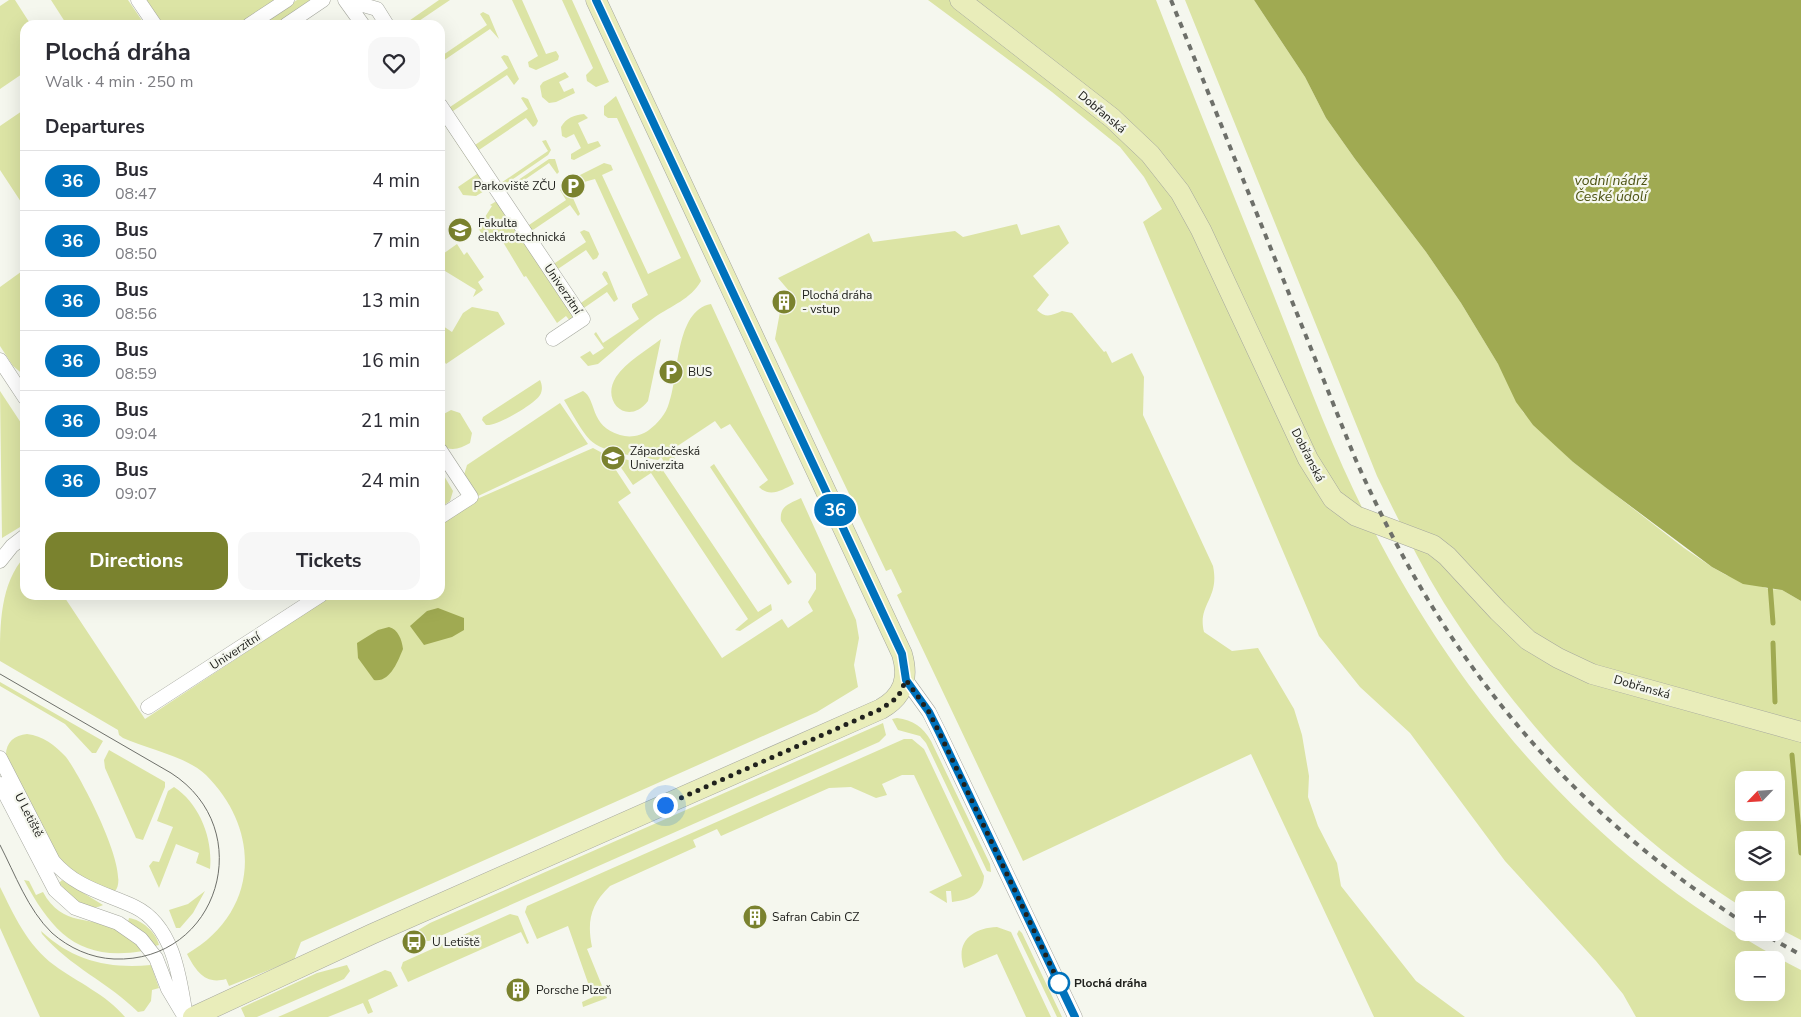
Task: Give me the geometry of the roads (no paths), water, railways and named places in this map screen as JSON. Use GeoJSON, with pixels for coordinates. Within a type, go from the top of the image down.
{"type":"FeatureCollection","features":[{"type":"Feature","properties":{"kind":"street"},"geometry":{"type":"LineString","coordinates":[[138,0],[152,20]]}},
{"type":"Feature","properties":{"kind":"street"},"geometry":{"type":"LineString","coordinates":[[257,20],[287,0]]}},
{"type":"Feature","properties":{"kind":"street"},"geometry":{"type":"LineString","coordinates":[[293,20],[323,0]]}},
{"type":"Feature","properties":{"kind":"street"},"geometry":{"type":"LineString","coordinates":[[345,0],[359,20]]}},
{"type":"Feature","properties":{"kind":"street"},"geometry":{"type":"LineString","coordinates":[[345,0],[377,9],[384,20]]}},
{"type":"Feature","properties":{"kind":"street"},"geometry":{"type":"LineString","coordinates":[[596,0],[902,654],[906,680],[929,712],[1075,1017]]}},
{"type":"Feature","properties":{"kind":"street","name":"Dobřanská"},"geometry":{"type":"LineString","coordinates":[[960,0],[1112,118],[1150,154],[1180,192],[1201,230],[1308,459],[1333,499],[1356,516],[1433,546],[1447,556],[1528,640],[1558,658],[1592,674],[1801,732]]}},
{"type":"Feature","properties":{"kind":"street","name":"Univerzitní"},"geometry":{"type":"LineString","coordinates":[[445,112],[583,318],[553,339]]}},
{"type":"Feature","properties":{"kind":"street"},"geometry":{"type":"LineString","coordinates":[[0,360],[20,390]]}},
{"type":"Feature","properties":{"kind":"street"},"geometry":{"type":"LineString","coordinates":[[445,458],[471,497],[445,514]]}},
{"type":"Feature","properties":{"kind":"street"},"geometry":{"type":"LineString","coordinates":[[0,561],[12,546],[20,540]]}},
{"type":"Feature","properties":{"kind":"street","name":"Univerzitní"},"geometry":{"type":"LineString","coordinates":[[148,708],[313,600]]}},
{"type":"Feature","properties":{"kind":"street"},"geometry":{"type":"LineString","coordinates":[[193,1017],[372,934],[881,709],[898,697],[906,680]]}},
{"type":"Feature","properties":{"kind":"street","name":"U Letiště"},"geometry":{"type":"LineString","coordinates":[[0,758],[53,861],[59,868],[88,889],[136,908],[158,926],[177,969],[185,1017]]}},
{"type":"Feature","properties":{"kind":"street","name":"U Letiště"},"geometry":{"type":"LineString","coordinates":[[0,784],[55,890],[75,908],[118,923],[141,939],[156,958],[168,989],[185,1017]]}},
{"type":"Feature","properties":{"kind":"water","name":"vodní nádrž České údolí"},"geometry":{"type":"Polygon","coordinates":[[[1254,0],[1801,0],[1801,601],[1782,590],[1743,584],[1712,567],[1573,462],[1533,425],[1516,402],[1498,364],[1461,303],[1426,252],[1326,118],[1305,77],[1254,0]]]}},
{"type":"Feature","properties":{"kind":"water"},"geometry":{"type":"Polygon","coordinates":[[[438,608],[464,618],[464,630],[452,637],[424,645],[410,626],[427,611],[438,608]]]}},
{"type":"Feature","properties":{"kind":"water"},"geometry":{"type":"Polygon","coordinates":[[[389,627],[399,635],[403,649],[389,675],[380,680],[374,680],[358,658],[357,643],[378,630],[389,627]]]}},
{"type":"Feature","properties":{"kind":"waterway"},"geometry":{"type":"LineString","coordinates":[[1770,584],[1773,623]]}},
{"type":"Feature","properties":{"kind":"waterway"},"geometry":{"type":"LineString","coordinates":[[1773,643],[1775,702]]}},
{"type":"Feature","properties":{"kind":"waterway"},"geometry":{"type":"LineString","coordinates":[[1792,755],[1801,853]]}},
{"type":"Feature","properties":{"kind":"tram line"},"geometry":{"type":"LineString","coordinates":[[0,674],[171,773],[198,797],[214,826],[219,858],[215,888],[201,917],[180,940],[150,954],[114,959],[97,957],[81,951],[52,933],[43,924],[29,903],[0,845]]}},
{"type":"Feature","properties":{"kind":"railway"},"geometry":{"type":"LineString","coordinates":[[1171,0],[1355,458],[1389,530],[1427,598],[1468,661],[1514,720],[1563,776],[1618,828],[1678,877],[1735,917]]}},
{"type":"Feature","properties":{"kind":"railway"},"geometry":{"type":"LineString","coordinates":[[1776,941],[1801,955]]}},
{"type":"Feature","properties":{"kind":"place","name":"Parkoviště ZČU"},"geometry":{"type":"Point","coordinates":[573,186]}},
{"type":"Feature","properties":{"kind":"place","name":"Fakulta elektrotechnická"},"geometry":{"type":"Point","coordinates":[460,230]}},
{"type":"Feature","properties":{"kind":"place","name":"Plochá dráha - vstup"},"geometry":{"type":"Point","coordinates":[784,302]}},
{"type":"Feature","properties":{"kind":"place","name":"BUS"},"geometry":{"type":"Point","coordinates":[671,372]}},
{"type":"Feature","properties":{"kind":"place","name":"Západočeská Univerzita"},"geometry":{"type":"Point","coordinates":[613,458]}},
{"type":"Feature","properties":{"kind":"place","name":"Safran Cabin CZ"},"geometry":{"type":"Point","coordinates":[755,917]}},
{"type":"Feature","properties":{"kind":"place","name":"U Letiště"},"geometry":{"type":"Point","coordinates":[414,942]}},
{"type":"Feature","properties":{"kind":"place","name":"Plochá dráha"},"geometry":{"type":"Point","coordinates":[1059,983]}},
{"type":"Feature","properties":{"kind":"place","name":"Porsche Plzeň"},"geometry":{"type":"Point","coordinates":[518,990]}}]}
